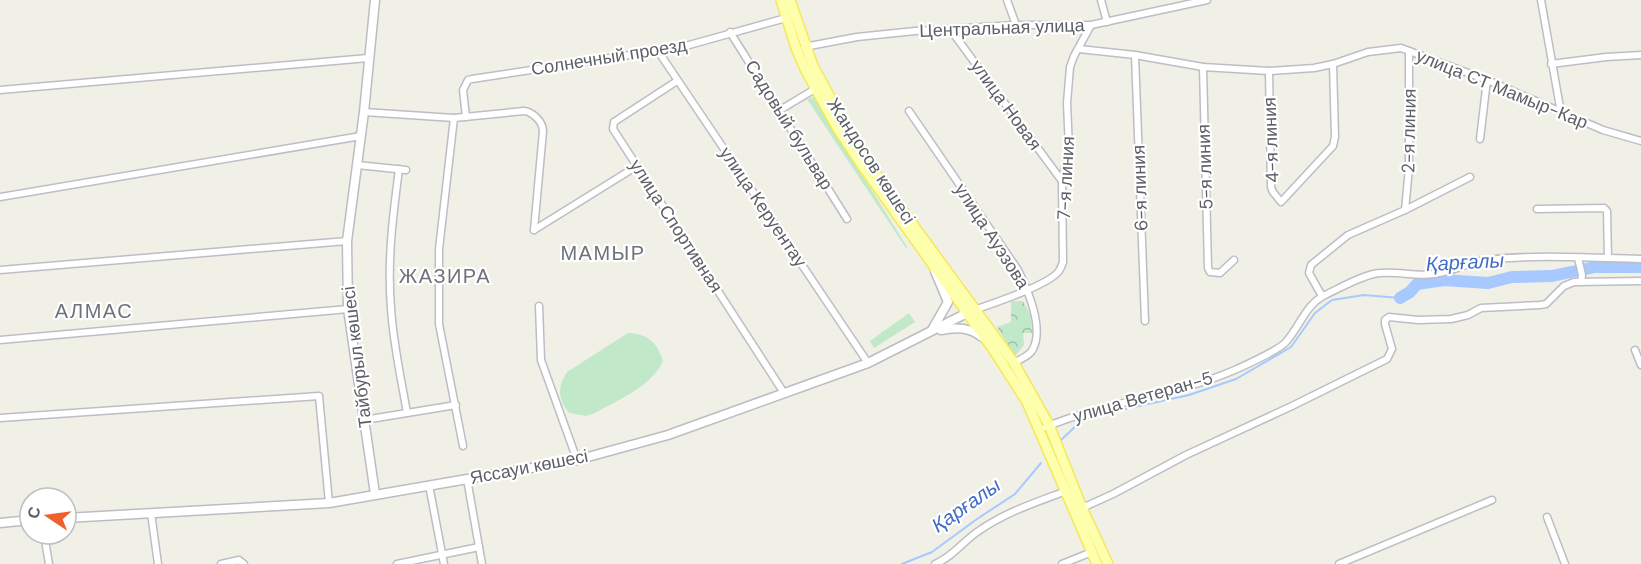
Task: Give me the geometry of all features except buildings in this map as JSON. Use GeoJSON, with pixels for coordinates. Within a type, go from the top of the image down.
{"type":"FeatureCollection","features":[{"type":"Feature","properties":{"kind":"main road","name":"Тайбурыл көшесі"},"geometry":{"type":"LineString","coordinates":[[375,0],[364,112],[347,241],[348,309],[375,494]]}},
{"type":"Feature","properties":{"kind":"main road","name":"Жандосов көшесі"},"geometry":{"type":"LineString","coordinates":[[781,0],[786,18],[801,47],[873,170],[971,312]]}},
{"type":"Feature","properties":{"kind":"main road","name":"Жандосов көшесі"},"geometry":{"type":"LineString","coordinates":[[790,0],[801,47],[815,89],[864,168],[959,301],[971,312]]}},
{"type":"Feature","properties":{"kind":"main road"},"geometry":{"type":"LineString","coordinates":[[931,331],[948,302],[933,265]]}},
{"type":"Feature","properties":{"kind":"main road","name":"Яссауи көшесі"},"geometry":{"type":"LineString","coordinates":[[78,517],[329,503],[577,460],[668,435],[868,363],[971,312]]}},
{"type":"Feature","properties":{"kind":"main road"},"geometry":{"type":"LineString","coordinates":[[971,312],[1045,427]]}},
{"type":"Feature","properties":{"kind":"main road"},"geometry":{"type":"LineString","coordinates":[[971,312],[1014,363],[1108,564]]}},
{"type":"Feature","properties":{"kind":"main road"},"geometry":{"type":"LineString","coordinates":[[931,331],[952,328],[976,332],[995,352]]}},
{"type":"Feature","properties":{"kind":"main road"},"geometry":{"type":"LineString","coordinates":[[1055,452],[1066,491],[1097,564]]}},
{"type":"Feature","properties":{"kind":"main road"},"geometry":{"type":"LineString","coordinates":[[0,523],[18,521]]}},
{"type":"Feature","properties":{"kind":"street"},"geometry":{"type":"LineString","coordinates":[[1007,0],[1016,26]]}},
{"type":"Feature","properties":{"kind":"street"},"geometry":{"type":"LineString","coordinates":[[1101,0],[1107,22]]}},
{"type":"Feature","properties":{"kind":"street","name":"Центральная улица"},"geometry":{"type":"LineString","coordinates":[[801,47],[857,37],[950,29],[1091,25],[1207,0]]}},
{"type":"Feature","properties":{"kind":"street"},"geometry":{"type":"LineString","coordinates":[[1541,0],[1561,113]]}},
{"type":"Feature","properties":{"kind":"street","name":"Солнечный проезд"},"geometry":{"type":"LineString","coordinates":[[466,117],[463,90],[468,80],[682,47],[786,18]]}},
{"type":"Feature","properties":{"kind":"street","name":"7-я линия"},"geometry":{"type":"LineString","coordinates":[[971,312],[1028,290],[1059,271],[1063,262],[1062,181],[1069,149],[1067,103],[1070,67],[1091,25]]}},
{"type":"Feature","properties":{"kind":"street","name":"улица Новая"},"geometry":{"type":"LineString","coordinates":[[950,29],[1062,181]]}},
{"type":"Feature","properties":{"kind":"street","name":"Садовый бульвар"},"geometry":{"type":"LineString","coordinates":[[730,32],[847,219]]}},
{"type":"Feature","properties":{"kind":"street","name":"улица СТ Мамыр-Кар"},"geometry":{"type":"LineString","coordinates":[[1079,49],[1135,55],[1203,67],[1269,71],[1314,68],[1368,52],[1401,48],[1487,80],[1603,130],[1641,141]]}},
{"type":"Feature","properties":{"kind":"street","name":"улица Керуентау"},"geometry":{"type":"LineString","coordinates":[[658,51],[868,363]]}},
{"type":"Feature","properties":{"kind":"street","name":"2-я линия"},"geometry":{"type":"LineString","coordinates":[[1405,210],[1409,168],[1409,51]]}},
{"type":"Feature","properties":{"kind":"street","name":"6-я линия"},"geometry":{"type":"LineString","coordinates":[[1135,55],[1145,321]]}},
{"type":"Feature","properties":{"kind":"street"},"geometry":{"type":"LineString","coordinates":[[1551,64],[1641,55]]}},
{"type":"Feature","properties":{"kind":"street"},"geometry":{"type":"LineString","coordinates":[[0,90],[368,58]]}},
{"type":"Feature","properties":{"kind":"street","name":"4-я линия"},"geometry":{"type":"LineString","coordinates":[[1269,71],[1271,187],[1281,202],[1333,146],[1335,137],[1333,64]]}},
{"type":"Feature","properties":{"kind":"street","name":"5-я линия"},"geometry":{"type":"LineString","coordinates":[[1203,67],[1208,267],[1210,272],[1220,273],[1234,260]]}},
{"type":"Feature","properties":{"kind":"street"},"geometry":{"type":"LineString","coordinates":[[1480,139],[1487,80]]}},
{"type":"Feature","properties":{"kind":"street","name":"улица Спортивная"},"geometry":{"type":"LineString","coordinates":[[677,81],[614,122],[613,129],[784,393]]}},
{"type":"Feature","properties":{"kind":"street"},"geometry":{"type":"LineString","coordinates":[[780,110],[815,89]]}},
{"type":"Feature","properties":{"kind":"street"},"geometry":{"type":"LineString","coordinates":[[364,112],[454,118],[527,111],[541,123],[543,131],[534,230],[637,166]]}},
{"type":"Feature","properties":{"kind":"street","name":"улица Ауэзова"},"geometry":{"type":"LineString","coordinates":[[909,111],[1018,270],[1028,290],[1035,320],[1035,343],[1032,351],[1014,363]]}},
{"type":"Feature","properties":{"kind":"street"},"geometry":{"type":"LineString","coordinates":[[454,118],[439,249],[439,324],[463,446]]}},
{"type":"Feature","properties":{"kind":"street"},"geometry":{"type":"LineString","coordinates":[[0,197],[361,136]]}},
{"type":"Feature","properties":{"kind":"street"},"geometry":{"type":"LineString","coordinates":[[357,165],[402,169],[390,246],[390,291],[395,347],[407,413]]}},
{"type":"Feature","properties":{"kind":"street"},"geometry":{"type":"LineString","coordinates":[[1322,296],[1309,273],[1311,265],[1348,235],[1405,210],[1470,177]]}},
{"type":"Feature","properties":{"kind":"street"},"geometry":{"type":"LineString","coordinates":[[1537,209],[1604,208],[1607,211],[1608,258]]}},
{"type":"Feature","properties":{"kind":"street"},"geometry":{"type":"LineString","coordinates":[[0,270],[347,241]]}},
{"type":"Feature","properties":{"kind":"street","name":"улица Ветеран-5"},"geometry":{"type":"LineString","coordinates":[[1045,427],[1125,401],[1174,392],[1239,368],[1287,341],[1304,312],[1322,296],[1366,275],[1378,273],[1431,275],[1485,260],[1641,259]]}},
{"type":"Feature","properties":{"kind":"street"},"geometry":{"type":"LineString","coordinates":[[1579,261],[1582,278]]}},
{"type":"Feature","properties":{"kind":"street"},"geometry":{"type":"LineString","coordinates":[[1082,508],[1113,495],[1186,455],[1386,359],[1392,352],[1385,324],[1385,320],[1389,317],[1418,320],[1451,319],[1468,315],[1481,308],[1540,305],[1550,301],[1564,286],[1582,278],[1596,283],[1641,281]]}},
{"type":"Feature","properties":{"kind":"street"},"geometry":{"type":"LineString","coordinates":[[539,306],[542,360],[577,460]]}},
{"type":"Feature","properties":{"kind":"street"},"geometry":{"type":"LineString","coordinates":[[0,340],[348,309]]}},
{"type":"Feature","properties":{"kind":"street"},"geometry":{"type":"LineString","coordinates":[[1635,350],[1641,365]]}},
{"type":"Feature","properties":{"kind":"street"},"geometry":{"type":"LineString","coordinates":[[0,418],[319,396],[329,503]]}},
{"type":"Feature","properties":{"kind":"street"},"geometry":{"type":"LineString","coordinates":[[364,420],[456,405]]}},
{"type":"Feature","properties":{"kind":"street"},"geometry":{"type":"LineString","coordinates":[[467,478],[482,564]]}},
{"type":"Feature","properties":{"kind":"street"},"geometry":{"type":"LineString","coordinates":[[429,485],[444,564]]}},
{"type":"Feature","properties":{"kind":"street"},"geometry":{"type":"LineString","coordinates":[[935,564],[943,561],[980,530],[1010,513],[1066,491]]}},
{"type":"Feature","properties":{"kind":"street"},"geometry":{"type":"LineString","coordinates":[[1339,564],[1492,500]]}},
{"type":"Feature","properties":{"kind":"street"},"geometry":{"type":"LineString","coordinates":[[151,513],[158,564]]}},
{"type":"Feature","properties":{"kind":"street"},"geometry":{"type":"LineString","coordinates":[[1547,517],[1565,564]]}},
{"type":"Feature","properties":{"kind":"street"},"geometry":{"type":"LineString","coordinates":[[46,546],[49,564]]}},
{"type":"Feature","properties":{"kind":"street"},"geometry":{"type":"LineString","coordinates":[[397,564],[479,547]]}},
{"type":"Feature","properties":{"kind":"street"},"geometry":{"type":"LineString","coordinates":[[1062,564],[1092,552]]}},
{"type":"Feature","properties":{"kind":"street"},"geometry":{"type":"LineString","coordinates":[[221,564],[239,560],[244,564]]}},
{"type":"Feature","properties":{"kind":"green space"},"geometry":{"type":"Polygon","coordinates":[[[814,97],[907,247],[906,248],[807,99],[814,97]]]}},
{"type":"Feature","properties":{"kind":"green space"},"geometry":{"type":"Polygon","coordinates":[[[1011,301],[1023,301],[1031,316],[1032,333],[1023,333],[1024,345],[1015,356],[997,327],[1011,322],[1011,301]]]}},
{"type":"Feature","properties":{"kind":"green space"},"geometry":{"type":"Polygon","coordinates":[[[909,313],[915,322],[874,348],[870,341],[909,313]]]}},
{"type":"Feature","properties":{"kind":"green space"},"geometry":{"type":"Polygon","coordinates":[[[628,333],[646,337],[655,344],[663,361],[658,370],[634,392],[595,413],[586,416],[569,413],[560,393],[567,372],[628,333]]]}},
{"type":"Feature","properties":{"kind":"waterway","name":"Қарғалы"},"geometry":{"type":"LineString","coordinates":[[1400,298],[1417,284],[1444,280],[1488,283],[1512,277],[1552,276],[1595,267],[1641,267]]}},
{"type":"Feature","properties":{"kind":"waterway","name":"Қарғалы"},"geometry":{"type":"LineString","coordinates":[[1059,442],[1082,420],[1093,416],[1189,395],[1236,379],[1291,347],[1315,313],[1332,300],[1364,295],[1400,298]]}},
{"type":"Feature","properties":{"kind":"waterway","name":"Қарғалы"},"geometry":{"type":"LineString","coordinates":[[902,564],[932,552],[1015,494],[1041,463]]}},
{"type":"Feature","properties":{"kind":"district","name":"МАМЫР"},"geometry":{"type":"Point","coordinates":[603,253]}},
{"type":"Feature","properties":{"kind":"district","name":"ЖАЗИРА"},"geometry":{"type":"Point","coordinates":[445,276]}},
{"type":"Feature","properties":{"kind":"district","name":"АЛМАС"},"geometry":{"type":"Point","coordinates":[94,311]}}]}
